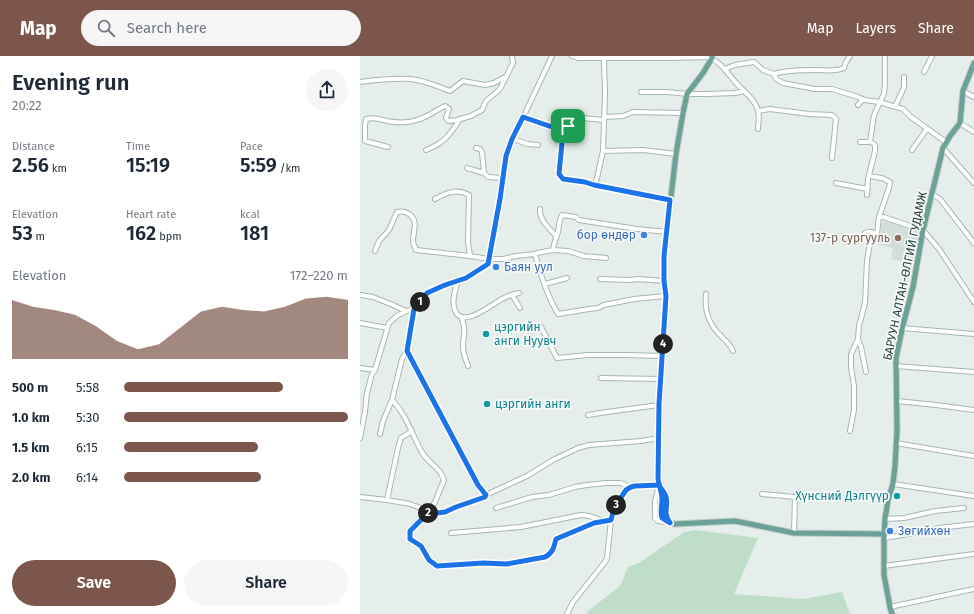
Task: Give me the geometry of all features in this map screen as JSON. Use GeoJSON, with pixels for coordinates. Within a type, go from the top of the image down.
{"type":"FeatureCollection","features":[{"type":"Feature","properties":{"kind":"main road"},"geometry":{"type":"LineString","coordinates":[[712,57],[703,73],[687,94],[676,154],[664,256],[664,281],[666,296],[659,406],[658,479],[659,485],[666,496],[666,517],[670,523],[675,524],[735,521],[794,533],[884,536]]}},
{"type":"Feature","properties":{"kind":"main road"},"geometry":{"type":"LineString","coordinates":[[960,123],[963,91],[974,63]]}},
{"type":"Feature","properties":{"kind":"main road","name":"БАРУУН АЛТАН-ӨЛГИЙ ГУДАМЖ"},"geometry":{"type":"LineString","coordinates":[[892,614],[884,575],[884,536],[885,519],[888,500],[893,484],[895,466],[897,354],[913,287],[923,229],[943,148],[960,123]]}},
{"type":"Feature","properties":{"kind":"street"},"geometry":{"type":"LineString","coordinates":[[388,147],[365,141],[366,119],[372,117],[393,122],[413,121],[445,106],[449,109],[446,118],[449,121],[478,113],[482,110],[486,101],[500,89],[512,63],[512,56]]}},
{"type":"Feature","properties":{"kind":"street"},"geometry":{"type":"LineString","coordinates":[[380,434],[383,421],[392,400],[402,359],[407,351],[414,309],[427,293],[466,278],[488,264],[506,156],[512,139],[552,56]]}},
{"type":"Feature","properties":{"kind":"street"},"geometry":{"type":"LineString","coordinates":[[572,56],[578,58],[604,59],[712,57],[725,69],[751,99],[758,111],[758,130]]}},
{"type":"Feature","properties":{"kind":"street"},"geometry":{"type":"LineString","coordinates":[[774,74],[780,72],[838,70],[844,68],[850,56]]}},
{"type":"Feature","properties":{"kind":"street"},"geometry":{"type":"LineString","coordinates":[[870,141],[873,117],[883,96],[885,85],[885,56]]}},
{"type":"Feature","properties":{"kind":"street"},"geometry":{"type":"LineString","coordinates":[[924,72],[932,56]]}},
{"type":"Feature","properties":{"kind":"street"},"geometry":{"type":"LineString","coordinates":[[594,185],[603,151],[605,94],[604,59]]}},
{"type":"Feature","properties":{"kind":"street"},"geometry":{"type":"LineString","coordinates":[[725,69],[736,65],[754,62],[763,70],[774,74],[776,78],[783,83],[815,89],[832,89],[863,99],[903,109],[911,117],[946,142]]}},
{"type":"Feature","properties":{"kind":"street"},"geometry":{"type":"LineString","coordinates":[[880,74],[884,79]]}},
{"type":"Feature","properties":{"kind":"street"},"geometry":{"type":"LineString","coordinates":[[360,82],[411,79],[432,84],[450,91],[463,81],[485,85],[494,83],[506,77]]}},
{"type":"Feature","properties":{"kind":"street"},"geometry":{"type":"LineString","coordinates":[[895,107],[904,87],[904,78]]}},
{"type":"Feature","properties":{"kind":"street"},"geometry":{"type":"LineString","coordinates":[[641,92],[706,94],[744,91]]}},
{"type":"Feature","properties":{"kind":"street"},"geometry":{"type":"LineString","coordinates":[[963,91],[974,97]]}},
{"type":"Feature","properties":{"kind":"street"},"geometry":{"type":"LineString","coordinates":[[858,105],[863,99]]}},
{"type":"Feature","properties":{"kind":"street"},"geometry":{"type":"LineString","coordinates":[[758,111],[770,109],[834,116],[836,119],[832,158]]}},
{"type":"Feature","properties":{"kind":"street"},"geometry":{"type":"LineString","coordinates":[[670,200],[585,182],[563,179],[559,174],[563,133],[568,126],[571,117],[604,118],[623,116],[633,112],[683,114]]}},
{"type":"Feature","properties":{"kind":"street"},"geometry":{"type":"LineString","coordinates":[[523,117],[549,126],[562,128],[568,126]]}},
{"type":"Feature","properties":{"kind":"street"},"geometry":{"type":"LineString","coordinates":[[426,150],[438,145],[454,128],[460,119]]}},
{"type":"Feature","properties":{"kind":"street"},"geometry":{"type":"LineString","coordinates":[[960,123],[974,132]]}},
{"type":"Feature","properties":{"kind":"street"},"geometry":{"type":"LineString","coordinates":[[912,150],[928,128]]}},
{"type":"Feature","properties":{"kind":"street"},"geometry":{"type":"LineString","coordinates":[[512,139],[528,144],[538,145]]}},
{"type":"Feature","properties":{"kind":"street"},"geometry":{"type":"LineString","coordinates":[[860,142],[870,141],[875,145],[875,151],[868,179],[867,195]]}},
{"type":"Feature","properties":{"kind":"street"},"geometry":{"type":"LineString","coordinates":[[476,148],[480,149],[482,152],[484,173]]}},
{"type":"Feature","properties":{"kind":"street"},"geometry":{"type":"LineString","coordinates":[[943,148],[974,183]]}},
{"type":"Feature","properties":{"kind":"street"},"geometry":{"type":"LineString","coordinates":[[603,151],[643,150],[676,154]]}},
{"type":"Feature","properties":{"kind":"street"},"geometry":{"type":"LineString","coordinates":[[467,168],[484,173],[490,178],[502,178]]}},
{"type":"Feature","properties":{"kind":"street"},"geometry":{"type":"LineString","coordinates":[[850,431],[854,410],[854,386],[851,367],[851,354],[858,339],[859,326],[865,303],[867,260],[870,243],[877,233],[879,217],[890,182],[882,178],[869,176]]}},
{"type":"Feature","properties":{"kind":"street"},"geometry":{"type":"LineString","coordinates":[[836,183],[867,189]]}},
{"type":"Feature","properties":{"kind":"street"},"geometry":{"type":"LineString","coordinates":[[435,198],[446,193],[453,192],[463,192],[469,195],[468,242],[470,256]]}},
{"type":"Feature","properties":{"kind":"street"},"geometry":{"type":"LineString","coordinates":[[932,194],[940,199],[974,243]]}},
{"type":"Feature","properties":{"kind":"street"},"geometry":{"type":"LineString","coordinates":[[540,209],[540,215],[544,222],[556,236]]}},
{"type":"Feature","properties":{"kind":"street"},"geometry":{"type":"LineString","coordinates":[[375,250],[379,241],[389,230],[397,212],[402,211],[411,215],[416,224],[413,242],[416,250],[489,259],[503,259],[553,250],[568,251],[584,256],[606,258]]}},
{"type":"Feature","properties":{"kind":"street"},"geometry":{"type":"LineString","coordinates":[[553,250],[562,215],[576,217],[579,220],[667,232]]}},
{"type":"Feature","properties":{"kind":"street"},"geometry":{"type":"LineString","coordinates":[[879,217],[884,217],[923,229],[926,235],[939,249],[974,302]]}},
{"type":"Feature","properties":{"kind":"street"},"geometry":{"type":"LineString","coordinates":[[865,233],[873,232],[876,235]]}},
{"type":"Feature","properties":{"kind":"street"},"geometry":{"type":"LineString","coordinates":[[535,254],[545,284],[558,314],[589,308],[598,308],[604,305],[634,299],[666,296]]}},
{"type":"Feature","properties":{"kind":"street"},"geometry":{"type":"LineString","coordinates":[[545,284],[567,278]]}},
{"type":"Feature","properties":{"kind":"street"},"geometry":{"type":"LineString","coordinates":[[600,279],[664,281]]}},
{"type":"Feature","properties":{"kind":"street"},"geometry":{"type":"LineString","coordinates":[[458,281],[454,304],[455,311],[461,317],[463,322],[465,331],[463,347],[468,366]]}},
{"type":"Feature","properties":{"kind":"street"},"geometry":{"type":"LineString","coordinates":[[461,317],[470,317],[504,298],[519,293]]}},
{"type":"Feature","properties":{"kind":"street"},"geometry":{"type":"LineString","coordinates":[[360,294],[373,297],[406,311]]}},
{"type":"Feature","properties":{"kind":"street"},"geometry":{"type":"LineString","coordinates":[[706,294],[705,305],[708,316],[714,328],[731,345],[733,351]]}},
{"type":"Feature","properties":{"kind":"street"},"geometry":{"type":"LineString","coordinates":[[512,295],[520,308]]}},
{"type":"Feature","properties":{"kind":"street"},"geometry":{"type":"LineString","coordinates":[[360,438],[362,412],[372,374],[375,370],[389,323],[397,316],[414,309]]}},
{"type":"Feature","properties":{"kind":"street"},"geometry":{"type":"LineString","coordinates":[[360,322],[387,328]]}},
{"type":"Feature","properties":{"kind":"street"},"geometry":{"type":"LineString","coordinates":[[541,326],[557,358],[588,355],[663,356]]}},
{"type":"Feature","properties":{"kind":"street"},"geometry":{"type":"LineString","coordinates":[[902,328],[974,334]]}},
{"type":"Feature","properties":{"kind":"street"},"geometry":{"type":"LineString","coordinates":[[858,339],[866,372]]}},
{"type":"Feature","properties":{"kind":"street"},"geometry":{"type":"LineString","coordinates":[[407,351],[478,485],[486,495]]}},
{"type":"Feature","properties":{"kind":"street"},"geometry":{"type":"LineString","coordinates":[[896,366],[974,372]]}},
{"type":"Feature","properties":{"kind":"street"},"geometry":{"type":"LineString","coordinates":[[360,368],[375,370]]}},
{"type":"Feature","properties":{"kind":"street"},"geometry":{"type":"LineString","coordinates":[[601,378],[661,379]]}},
{"type":"Feature","properties":{"kind":"street"},"geometry":{"type":"LineString","coordinates":[[392,400],[398,407],[412,431],[418,446],[440,472],[444,480],[435,502],[428,513],[410,531],[410,539],[421,546],[429,560],[437,566],[483,563],[507,564],[545,557],[554,550],[556,539],[594,523],[611,520]]}},
{"type":"Feature","properties":{"kind":"street"},"geometry":{"type":"LineString","coordinates":[[897,401],[974,410]]}},
{"type":"Feature","properties":{"kind":"street"},"geometry":{"type":"LineString","coordinates":[[588,415],[659,406]]}},
{"type":"Feature","properties":{"kind":"street"},"geometry":{"type":"LineString","coordinates":[[387,500],[401,438],[412,431]]}},
{"type":"Feature","properties":{"kind":"street"},"geometry":{"type":"LineString","coordinates":[[360,497],[410,504],[428,513],[445,512],[485,497],[486,495],[520,480],[553,460],[578,448],[589,445],[659,438]]}},
{"type":"Feature","properties":{"kind":"street"},"geometry":{"type":"LineString","coordinates":[[896,443],[974,456]]}},
{"type":"Feature","properties":{"kind":"street"},"geometry":{"type":"LineString","coordinates":[[496,508],[532,497],[549,495],[587,485],[620,483],[631,487],[659,485],[655,502],[655,518],[658,521],[670,523]]}},
{"type":"Feature","properties":{"kind":"street"},"geometry":{"type":"LineString","coordinates":[[893,484],[974,496]]}},
{"type":"Feature","properties":{"kind":"street"},"geometry":{"type":"LineString","coordinates":[[568,614],[573,602],[607,558],[611,520],[614,508],[626,490],[631,487]]}},
{"type":"Feature","properties":{"kind":"street"},"geometry":{"type":"LineString","coordinates":[[762,494],[795,497],[794,533]]}},
{"type":"Feature","properties":{"kind":"street"},"geometry":{"type":"LineString","coordinates":[[885,519],[904,518],[935,511],[964,508]]}},
{"type":"Feature","properties":{"kind":"street"},"geometry":{"type":"LineString","coordinates":[[451,533],[521,528],[581,515],[595,518],[602,522]]}},
{"type":"Feature","properties":{"kind":"street"},"geometry":{"type":"LineString","coordinates":[[884,536],[974,524]]}},
{"type":"Feature","properties":{"kind":"street"},"geometry":{"type":"LineString","coordinates":[[884,566],[974,554]]}},
{"type":"Feature","properties":{"kind":"street"},"geometry":{"type":"LineString","coordinates":[[890,607],[974,589]]}},
{"type":"Feature","properties":{"kind":"shaded area","name":"137-р сургууль"},"geometry":{"type":"Polygon","coordinates":[[[885,219],[920,231],[913,263],[891,259],[893,248],[876,244],[883,220],[885,219]]]}},
{"type":"Feature","properties":{"kind":"green space"},"geometry":{"type":"Polygon","coordinates":[[[696,530],[758,538],[734,594],[803,599],[842,592],[850,614],[587,614],[588,611],[620,586],[628,567],[639,563],[684,532],[696,530]]]}},
{"type":"Feature","properties":{"kind":"place","name":"бор өндөр"},"geometry":{"type":"Point","coordinates":[644,235]}},
{"type":"Feature","properties":{"kind":"place","name":"137-р сургууль"},"geometry":{"type":"Point","coordinates":[898,238]}},
{"type":"Feature","properties":{"kind":"place","name":"Баян уул"},"geometry":{"type":"Point","coordinates":[496,267]}},
{"type":"Feature","properties":{"kind":"place","name":"цэргийн анги Нуувч"},"geometry":{"type":"Point","coordinates":[486,334]}},
{"type":"Feature","properties":{"kind":"place","name":"цэргийн анги"},"geometry":{"type":"Point","coordinates":[487,404]}},
{"type":"Feature","properties":{"kind":"place","name":"Хүнсний Дэлгүүр"},"geometry":{"type":"Point","coordinates":[897,496]}},
{"type":"Feature","properties":{"kind":"place","name":"Зөгийхөн"},"geometry":{"type":"Point","coordinates":[890,531]}},
{"type":"Feature","properties":{"kind":"route"},"geometry":{"type":"LineString","coordinates":[[568,126],[562,128],[549,126],[523,117],[512,139],[506,156],[488,264],[466,278],[427,293],[414,309],[407,351],[478,485],[486,495],[485,497],[445,512],[428,513],[410,531],[410,539],[421,546],[429,560],[437,566],[457,566],[483,563],[507,564],[548,556],[554,550],[556,539],[576,532],[594,523],[611,520],[614,508],[626,490],[635,486],[659,485],[666,496],[666,517],[670,523],[662,518],[660,514],[662,498],[659,485],[658,479],[659,404],[666,296],[664,281],[664,256],[670,200],[620,191],[585,182],[563,179],[559,174],[563,133],[568,126]]}}]}
